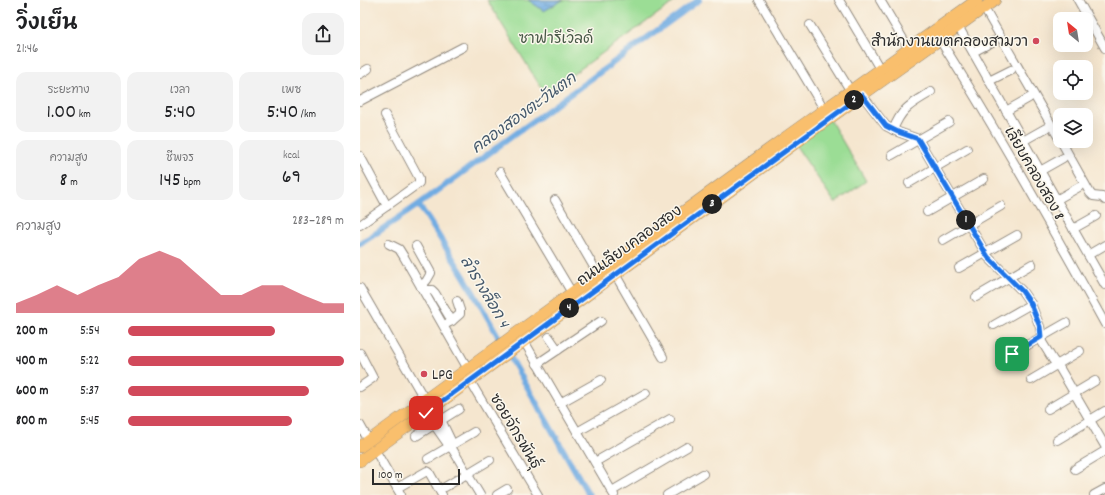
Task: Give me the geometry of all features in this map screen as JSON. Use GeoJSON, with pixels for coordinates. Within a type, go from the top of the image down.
{"type":"FeatureCollection","features":[{"type":"Feature","properties":{"kind":"main road","name":"ถนนเลียบคลองสอง"},"geometry":{"type":"LineString","coordinates":[[428,407],[468,368],[850,90],[909,48],[980,4],[995,0]]}},
{"type":"Feature","properties":{"kind":"main road","name":"ถนนเลียบคลองสอง"},"geometry":{"type":"LineString","coordinates":[[360,461],[368,446],[470,381],[615,274],[940,40],[958,26],[980,4]]}},
{"type":"Feature","properties":{"kind":"street"},"geometry":{"type":"LineString","coordinates":[[759,0],[824,109]]}},
{"type":"Feature","properties":{"kind":"street"},"geometry":{"type":"LineString","coordinates":[[839,0],[880,69]]}},
{"type":"Feature","properties":{"kind":"street"},"geometry":{"type":"LineString","coordinates":[[880,0],[909,48]]}},
{"type":"Feature","properties":{"kind":"street"},"geometry":{"type":"LineString","coordinates":[[1078,0],[1105,48]]}},
{"type":"Feature","properties":{"kind":"street"},"geometry":{"type":"LineString","coordinates":[[980,4],[1053,128]]}},
{"type":"Feature","properties":{"kind":"street"},"geometry":{"type":"LineString","coordinates":[[810,25],[850,90]]}},
{"type":"Feature","properties":{"kind":"street"},"geometry":{"type":"LineString","coordinates":[[958,26],[1056,200],[1105,283]]}},
{"type":"Feature","properties":{"kind":"street","name":"เลียบคลองสอง 8"},"geometry":{"type":"LineString","coordinates":[[940,40],[971,90],[1064,250],[1104,323]]}},
{"type":"Feature","properties":{"kind":"street"},"geometry":{"type":"LineString","coordinates":[[973,52],[994,41]]}},
{"type":"Feature","properties":{"kind":"street"},"geometry":{"type":"LineString","coordinates":[[360,102],[463,47]]}},
{"type":"Feature","properties":{"kind":"street"},"geometry":{"type":"LineString","coordinates":[[360,74],[368,69]]}},
{"type":"Feature","properties":{"kind":"street"},"geometry":{"type":"LineString","coordinates":[[989,81],[1011,70]]}},
{"type":"Feature","properties":{"kind":"street"},"geometry":{"type":"LineString","coordinates":[[893,130],[901,113],[907,107],[931,92]]}},
{"type":"Feature","properties":{"kind":"street"},"geometry":{"type":"LineString","coordinates":[[862,95],[886,126],[918,139],[985,253],[1022,291],[1031,304],[1040,327],[1042,342],[1057,364],[1105,446]]}},
{"type":"Feature","properties":{"kind":"street"},"geometry":{"type":"LineString","coordinates":[[1006,111],[1029,98]]}},
{"type":"Feature","properties":{"kind":"street"},"geometry":{"type":"LineString","coordinates":[[360,225],[417,185],[419,180],[385,115]]}},
{"type":"Feature","properties":{"kind":"street"},"geometry":{"type":"LineString","coordinates":[[892,155],[949,122]]}},
{"type":"Feature","properties":{"kind":"street"},"geometry":{"type":"LineString","coordinates":[[1023,141],[1046,128]]}},
{"type":"Feature","properties":{"kind":"street"},"geometry":{"type":"LineString","coordinates":[[1065,148],[1090,193],[1093,196],[1102,197],[1105,200]]}},
{"type":"Feature","properties":{"kind":"street"},"geometry":{"type":"LineString","coordinates":[[909,183],[967,149]]}},
{"type":"Feature","properties":{"kind":"street"},"geometry":{"type":"LineString","coordinates":[[360,156],[387,206]]}},
{"type":"Feature","properties":{"kind":"street"},"geometry":{"type":"LineString","coordinates":[[1040,171],[1062,158]]}},
{"type":"Feature","properties":{"kind":"street"},"geometry":{"type":"LineString","coordinates":[[500,172],[572,293]]}},
{"type":"Feature","properties":{"kind":"street"},"geometry":{"type":"LineString","coordinates":[[927,212],[984,179]]}},
{"type":"Feature","properties":{"kind":"street"},"geometry":{"type":"LineString","coordinates":[[1056,200],[1079,187]]}},
{"type":"Feature","properties":{"kind":"street"},"geometry":{"type":"LineString","coordinates":[[555,200],[598,274]]}},
{"type":"Feature","properties":{"kind":"street"},"geometry":{"type":"LineString","coordinates":[[943,240],[1001,206]]}},
{"type":"Feature","properties":{"kind":"street"},"geometry":{"type":"LineString","coordinates":[[1073,229],[1096,216]]}},
{"type":"Feature","properties":{"kind":"street"},"geometry":{"type":"LineString","coordinates":[[959,268],[1017,235]]}},
{"type":"Feature","properties":{"kind":"street"},"geometry":{"type":"LineString","coordinates":[[389,244],[399,249],[468,368]]}},
{"type":"Feature","properties":{"kind":"street"},"geometry":{"type":"LineString","coordinates":[[1088,255],[1105,245]]}},
{"type":"Feature","properties":{"kind":"street"},"geometry":{"type":"LineString","coordinates":[[416,246],[431,273],[422,289]]}},
{"type":"Feature","properties":{"kind":"street"},"geometry":{"type":"LineString","coordinates":[[976,297],[1032,264]]}},
{"type":"Feature","properties":{"kind":"street"},"geometry":{"type":"LineString","coordinates":[[615,274],[663,358]]}},
{"type":"Feature","properties":{"kind":"street"},"geometry":{"type":"LineString","coordinates":[[360,288],[480,495]]}},
{"type":"Feature","properties":{"kind":"street"},"geometry":{"type":"LineString","coordinates":[[422,289],[432,290],[435,293],[452,321]]}},
{"type":"Feature","properties":{"kind":"street"},"geometry":{"type":"LineString","coordinates":[[444,325],[452,321],[460,314],[457,300]]}},
{"type":"Feature","properties":{"kind":"street"},"geometry":{"type":"LineString","coordinates":[[994,325],[1031,304]]}},
{"type":"Feature","properties":{"kind":"street"},"geometry":{"type":"LineString","coordinates":[[537,364],[601,321]]}},
{"type":"Feature","properties":{"kind":"street"},"geometry":{"type":"LineString","coordinates":[[1012,354],[1066,323]]}},
{"type":"Feature","properties":{"kind":"street"},"geometry":{"type":"LineString","coordinates":[[549,337],[558,350]]}},
{"type":"Feature","properties":{"kind":"street"},"geometry":{"type":"LineString","coordinates":[[524,341],[613,493],[687,447]]}},
{"type":"Feature","properties":{"kind":"street"},"geometry":{"type":"LineString","coordinates":[[1031,380],[1080,351]]}},
{"type":"Feature","properties":{"kind":"street"},"geometry":{"type":"LineString","coordinates":[[360,353],[373,378],[360,387]]}},
{"type":"Feature","properties":{"kind":"street"},"geometry":{"type":"LineString","coordinates":[[560,403],[601,380]]}},
{"type":"Feature","properties":{"kind":"street","name":"ซอยจักรพันธุ์"},"geometry":{"type":"LineString","coordinates":[[470,381],[538,495]]}},
{"type":"Feature","properties":{"kind":"street"},"geometry":{"type":"LineString","coordinates":[[1048,409],[1095,381]]}},
{"type":"Feature","properties":{"kind":"street"},"geometry":{"type":"LineString","coordinates":[[577,432],[646,393]]}},
{"type":"Feature","properties":{"kind":"street"},"geometry":{"type":"LineString","coordinates":[[416,436],[460,409]]}},
{"type":"Feature","properties":{"kind":"street"},"geometry":{"type":"LineString","coordinates":[[1057,440],[1105,411]]}},
{"type":"Feature","properties":{"kind":"street"},"geometry":{"type":"LineString","coordinates":[[595,462],[670,419]]}},
{"type":"Feature","properties":{"kind":"street"},"geometry":{"type":"LineString","coordinates":[[360,425],[368,446],[399,492],[427,471],[443,491],[490,460]]}},
{"type":"Feature","properties":{"kind":"street"},"geometry":{"type":"LineString","coordinates":[[428,459],[452,447],[474,432]]}},
{"type":"Feature","properties":{"kind":"street"},"geometry":{"type":"LineString","coordinates":[[1075,469],[1105,451]]}},
{"type":"Feature","properties":{"kind":"street"},"geometry":{"type":"LineString","coordinates":[[667,495],[703,474]]}},
{"type":"Feature","properties":{"kind":"street"},"geometry":{"type":"LineString","coordinates":[[497,495],[507,489]]}},
{"type":"Feature","properties":{"kind":"street"},"geometry":{"type":"LineString","coordinates":[[1094,495],[1105,489]]}},
{"type":"Feature","properties":{"kind":"green space","name":"ซาฟารีเวิลด์"},"geometry":{"type":"Polygon","coordinates":[[[487,0],[677,0],[545,94],[487,0]]]}},
{"type":"Feature","properties":{"kind":"green space"},"geometry":{"type":"Polygon","coordinates":[[[829,118],[866,181],[835,203],[794,143],[829,118]]]}},
{"type":"Feature","properties":{"kind":"water"},"geometry":{"type":"Polygon","coordinates":[[[528,0],[563,0],[544,11],[528,0]]]}},
{"type":"Feature","properties":{"kind":"waterway","name":"คลองสองตะวันตก"},"geometry":{"type":"LineString","coordinates":[[360,244],[418,205],[699,0]]}},
{"type":"Feature","properties":{"kind":"waterway","name":"ลำรางล็อก 4"},"geometry":{"type":"LineString","coordinates":[[418,205],[465,278],[589,495]]}},
{"type":"Feature","properties":{"kind":"place","name":"สำนักงานเขตคลองสามวา"},"geometry":{"type":"Point","coordinates":[1036,41]}},
{"type":"Feature","properties":{"kind":"place","name":"LPG"},"geometry":{"type":"Point","coordinates":[424,374]}},
{"type":"Feature","properties":{"kind":"route"},"geometry":{"type":"LineString","coordinates":[[426,413],[862,95],[886,126],[918,139],[988,257],[1014,282],[1031,304],[1040,327],[1041,337],[1012,354]]}}]}
